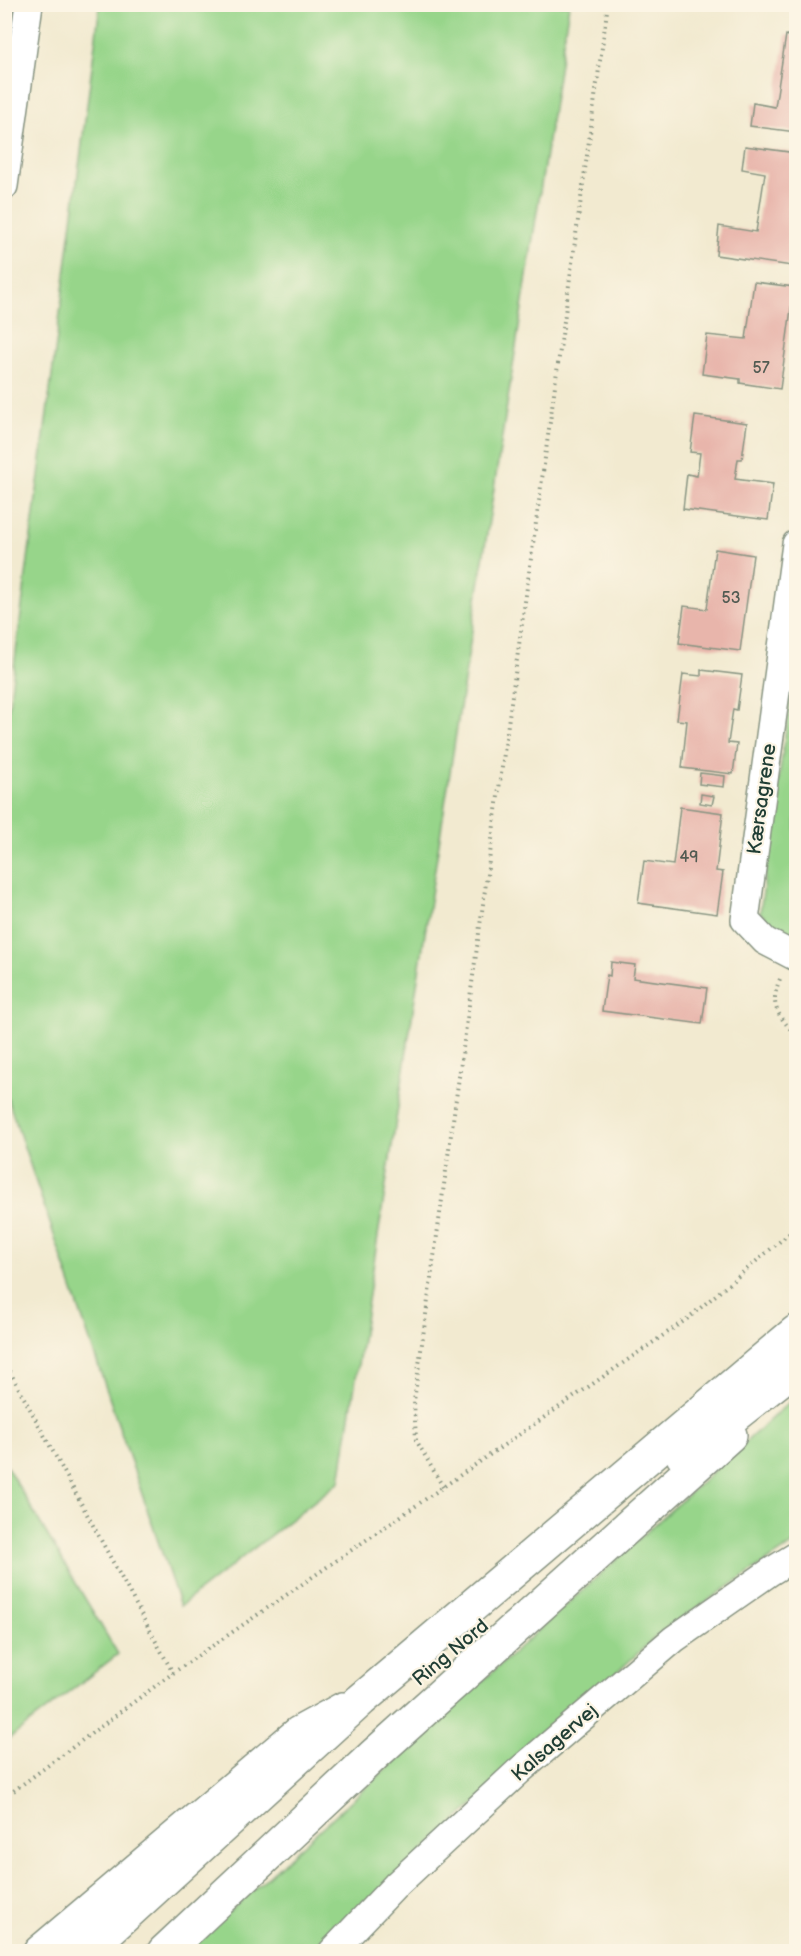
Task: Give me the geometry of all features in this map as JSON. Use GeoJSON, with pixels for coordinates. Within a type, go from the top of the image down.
{"type":"FeatureCollection","features":[{"type":"Feature","properties":{"kind":"main road","name":"Ring Nord"},"geometry":{"type":"LineString","coordinates":[[361,1700],[796,1332]]}},
{"type":"Feature","properties":{"kind":"main road","name":"Ring Nord"},"geometry":{"type":"LineString","coordinates":[[118,1952],[374,1717],[657,1476],[796,1369]]}},
{"type":"Feature","properties":{"kind":"main road"},"geometry":{"type":"LineString","coordinates":[[164,1952],[374,1755],[713,1451],[796,1369]]}},
{"type":"Feature","properties":{"kind":"main road"},"geometry":{"type":"LineString","coordinates":[[40,1952],[299,1733],[361,1700]]}},
{"type":"Feature","properties":{"kind":"main road"},"geometry":{"type":"LineString","coordinates":[[85,1952],[361,1700]]}},
{"type":"Feature","properties":{"kind":"street"},"geometry":{"type":"LineString","coordinates":[[4,186],[29,4]]}},
{"type":"Feature","properties":{"kind":"street","name":"Kærsagrene"},"geometry":{"type":"LineString","coordinates":[[794,956],[765,941],[745,920],[796,544]]}},
{"type":"Feature","properties":{"kind":"street","name":"Kalsagervej"},"geometry":{"type":"LineString","coordinates":[[332,1952],[396,1885],[519,1771],[674,1639],[796,1556]]}},
{"type":"Feature","properties":{"kind":"path"},"geometry":{"type":"LineString","coordinates":[[443,1487],[416,1440],[414,1401],[608,4]]}},
{"type":"Feature","properties":{"kind":"path"},"geometry":{"type":"LineString","coordinates":[[794,956],[775,991],[777,1012],[796,1036]]}},
{"type":"Feature","properties":{"kind":"path"},"geometry":{"type":"LineString","coordinates":[[4,1798],[173,1673],[687,1319],[796,1228]]}},
{"type":"Feature","properties":{"kind":"path"},"geometry":{"type":"LineString","coordinates":[[4,1361],[173,1673]]}},
{"type":"Feature","properties":{"kind":"green space"},"geometry":{"type":"Polygon","coordinates":[[[100,5],[569,5],[340,1481],[180,1606],[4,1088],[5,737],[100,5]]]}},
{"type":"Feature","properties":{"kind":"green space"},"geometry":{"type":"Polygon","coordinates":[[[790,700],[796,702],[796,944],[760,913],[790,700]]]}},
{"type":"Feature","properties":{"kind":"green space"},"geometry":{"type":"Polygon","coordinates":[[[796,1396],[796,1542],[662,1631],[315,1951],[185,1952],[796,1396]]]}},
{"type":"Feature","properties":{"kind":"green space"},"geometry":{"type":"Polygon","coordinates":[[[4,1462],[118,1654],[5,1742],[4,1742],[4,1462]]]}},
{"type":"Feature","properties":{"kind":"building"},"geometry":{"type":"Polygon","coordinates":[[[786,35],[796,36],[796,132],[750,126],[753,103],[775,107],[786,35]]]}},
{"type":"Feature","properties":{"kind":"building"},"geometry":{"type":"Polygon","coordinates":[[[745,146],[796,153],[796,233],[792,266],[716,255],[719,226],[756,232],[765,173],[742,169],[745,146]]]}},
{"type":"Feature","properties":{"kind":"building"},"geometry":{"type":"Polygon","coordinates":[[[754,282],[794,287],[780,389],[740,383],[740,379],[702,374],[707,335],[746,339],[754,282]]]}},
{"type":"Feature","properties":{"kind":"building"},"geometry":{"type":"Polygon","coordinates":[[[695,416],[747,423],[742,459],[738,459],[735,479],[773,484],[768,520],[683,509],[687,474],[697,476],[700,453],[690,452],[695,416]]]}},
{"type":"Feature","properties":{"kind":"building"},"geometry":{"type":"Polygon","coordinates":[[[715,549],[753,555],[740,651],[679,643],[684,606],[707,609],[715,549]]]}},
{"type":"Feature","properties":{"kind":"building"},"geometry":{"type":"Polygon","coordinates":[[[701,670],[742,675],[737,710],[733,709],[728,743],[737,744],[733,774],[682,768],[687,721],[677,720],[683,674],[701,676],[701,670]]]}},
{"type":"Feature","properties":{"kind":"building"},"geometry":{"type":"Polygon","coordinates":[[[700,773],[725,776],[724,787],[699,784],[700,773]]]}},
{"type":"Feature","properties":{"kind":"building"},"geometry":{"type":"Polygon","coordinates":[[[701,794],[714,796],[712,805],[700,803],[701,794]]]}},
{"type":"Feature","properties":{"kind":"building"},"geometry":{"type":"Polygon","coordinates":[[[680,807],[723,813],[716,871],[723,872],[717,914],[638,903],[644,861],[673,865],[680,807]]]}},
{"type":"Feature","properties":{"kind":"building"},"geometry":{"type":"Polygon","coordinates":[[[611,962],[635,965],[633,978],[707,988],[702,1024],[602,1011],[611,962]]]}}]}
